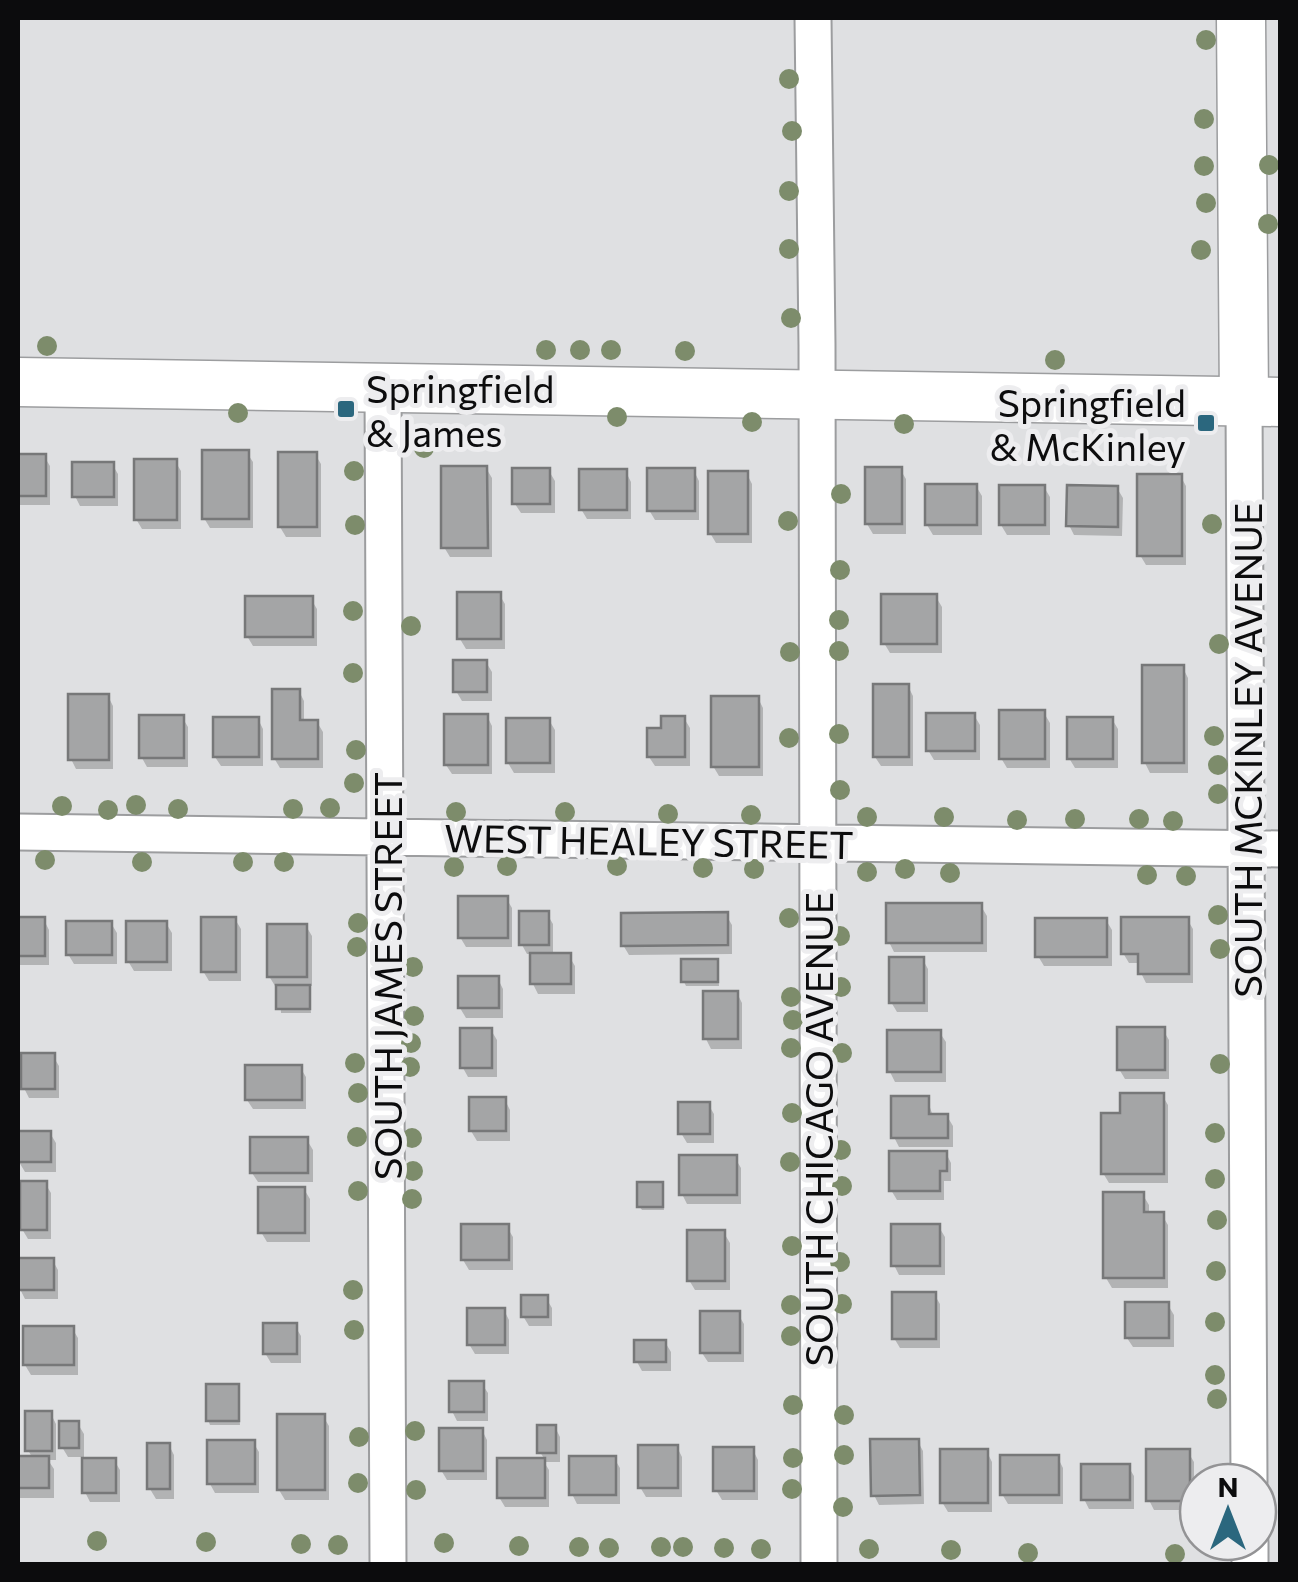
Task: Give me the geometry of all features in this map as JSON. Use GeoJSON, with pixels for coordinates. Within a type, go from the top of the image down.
{"type":"FeatureCollection","features":[{"type":"Feature","properties":{"kind":"main road","name":"SOUTH MCKINLEY AVENUE"},"geometry":{"type":"LineString","coordinates":[[1241,18],[1262,401]]}},
{"type":"Feature","properties":{"kind":"main road"},"geometry":{"type":"LineString","coordinates":[[18,382],[1262,401]]}},
{"type":"Feature","properties":{"kind":"street","name":"SOUTH CHICAGO AVENUE"},"geometry":{"type":"LineString","coordinates":[[812,18],[819,1564]]}},
{"type":"Feature","properties":{"kind":"street","name":"SOUTH JAMES STREET"},"geometry":{"type":"LineString","coordinates":[[383,387],[388,1564]]}},
{"type":"Feature","properties":{"kind":"street","name":"SOUTH MCKINLEY AVENUE"},"geometry":{"type":"LineString","coordinates":[[1249,1462],[1264,849],[1262,401]]}},
{"type":"Feature","properties":{"kind":"street","name":"WEST HEALEY STREET"},"geometry":{"type":"LineString","coordinates":[[18,832],[1264,849]]}},
{"type":"Feature","properties":{"kind":"building"},"geometry":{"type":"Polygon","coordinates":[[[202,450],[249,450],[249,519],[202,519],[202,450]]]}},
{"type":"Feature","properties":{"kind":"building"},"geometry":{"type":"Polygon","coordinates":[[[278,452],[317,452],[317,527],[278,527],[278,452]]]}},
{"type":"Feature","properties":{"kind":"building"},"geometry":{"type":"Polygon","coordinates":[[[18,454],[46,454],[46,496],[18,496],[18,454]]]}},
{"type":"Feature","properties":{"kind":"building"},"geometry":{"type":"Polygon","coordinates":[[[134,459],[177,459],[177,520],[134,520],[134,459]]]}},
{"type":"Feature","properties":{"kind":"building"},"geometry":{"type":"Polygon","coordinates":[[[72,462],[114,462],[114,497],[72,497],[72,462]]]}},
{"type":"Feature","properties":{"kind":"building"},"geometry":{"type":"Polygon","coordinates":[[[441,466],[487,466],[488,548],[441,548],[441,466]]]}},
{"type":"Feature","properties":{"kind":"building"},"geometry":{"type":"Polygon","coordinates":[[[865,467],[902,467],[902,524],[865,524],[865,467]]]}},
{"type":"Feature","properties":{"kind":"building"},"geometry":{"type":"Polygon","coordinates":[[[512,468],[550,468],[550,504],[512,504],[512,468]]]}},
{"type":"Feature","properties":{"kind":"building"},"geometry":{"type":"Polygon","coordinates":[[[647,468],[695,468],[695,511],[647,511],[647,468]]]}},
{"type":"Feature","properties":{"kind":"building"},"geometry":{"type":"Polygon","coordinates":[[[579,469],[627,469],[627,510],[579,510],[579,469]]]}},
{"type":"Feature","properties":{"kind":"building"},"geometry":{"type":"Polygon","coordinates":[[[708,471],[748,471],[748,534],[708,534],[708,471]]]}},
{"type":"Feature","properties":{"kind":"building"},"geometry":{"type":"Polygon","coordinates":[[[1137,474],[1182,474],[1182,556],[1137,556],[1137,474]]]}},
{"type":"Feature","properties":{"kind":"building"},"geometry":{"type":"Polygon","coordinates":[[[925,484],[977,484],[977,525],[925,525],[925,484]]]}},
{"type":"Feature","properties":{"kind":"building"},"geometry":{"type":"Polygon","coordinates":[[[999,485],[1045,485],[1045,525],[999,525],[999,485]]]}},
{"type":"Feature","properties":{"kind":"building"},"geometry":{"type":"Polygon","coordinates":[[[1067,485],[1118,486],[1118,527],[1066,526],[1067,485]]]}},
{"type":"Feature","properties":{"kind":"building"},"geometry":{"type":"Polygon","coordinates":[[[457,592],[501,592],[501,639],[457,639],[457,592]]]}},
{"type":"Feature","properties":{"kind":"building"},"geometry":{"type":"Polygon","coordinates":[[[881,594],[937,594],[937,644],[881,644],[881,594]]]}},
{"type":"Feature","properties":{"kind":"building"},"geometry":{"type":"Polygon","coordinates":[[[245,596],[313,596],[313,637],[245,637],[245,596]]]}},
{"type":"Feature","properties":{"kind":"building"},"geometry":{"type":"Polygon","coordinates":[[[453,660],[487,660],[487,692],[453,692],[453,660]]]}},
{"type":"Feature","properties":{"kind":"building"},"geometry":{"type":"Polygon","coordinates":[[[1142,665],[1184,665],[1184,763],[1142,763],[1142,665]]]}},
{"type":"Feature","properties":{"kind":"building"},"geometry":{"type":"Polygon","coordinates":[[[873,684],[909,684],[909,757],[873,757],[873,684]]]}},
{"type":"Feature","properties":{"kind":"building"},"geometry":{"type":"Polygon","coordinates":[[[272,689],[300,689],[300,720],[318,720],[318,759],[272,759],[272,689]]]}},
{"type":"Feature","properties":{"kind":"building"},"geometry":{"type":"Polygon","coordinates":[[[68,694],[109,694],[109,760],[68,760],[68,694]]]}},
{"type":"Feature","properties":{"kind":"building"},"geometry":{"type":"Polygon","coordinates":[[[711,696],[759,696],[759,767],[711,767],[711,696]]]}},
{"type":"Feature","properties":{"kind":"building"},"geometry":{"type":"Polygon","coordinates":[[[999,710],[1045,710],[1045,759],[999,759],[999,710]]]}},
{"type":"Feature","properties":{"kind":"building"},"geometry":{"type":"Polygon","coordinates":[[[926,713],[975,713],[975,751],[926,751],[926,713]]]}},
{"type":"Feature","properties":{"kind":"building"},"geometry":{"type":"Polygon","coordinates":[[[444,714],[488,714],[488,765],[444,765],[444,714]]]}},
{"type":"Feature","properties":{"kind":"building"},"geometry":{"type":"Polygon","coordinates":[[[139,715],[184,715],[184,758],[139,758],[139,715]]]}},
{"type":"Feature","properties":{"kind":"building"},"geometry":{"type":"Polygon","coordinates":[[[661,716],[685,716],[685,757],[647,757],[647,728],[661,728],[661,716]]]}},
{"type":"Feature","properties":{"kind":"building"},"geometry":{"type":"Polygon","coordinates":[[[213,717],[259,717],[259,757],[213,757],[213,717]]]}},
{"type":"Feature","properties":{"kind":"building"},"geometry":{"type":"Polygon","coordinates":[[[1067,717],[1113,717],[1113,759],[1067,759],[1067,717]]]}},
{"type":"Feature","properties":{"kind":"building"},"geometry":{"type":"Polygon","coordinates":[[[506,718],[550,718],[550,763],[506,763],[506,718]]]}},
{"type":"Feature","properties":{"kind":"building"},"geometry":{"type":"Polygon","coordinates":[[[458,896],[508,896],[508,938],[458,938],[458,896]]]}},
{"type":"Feature","properties":{"kind":"building"},"geometry":{"type":"Polygon","coordinates":[[[886,903],[982,903],[982,943],[886,943],[886,903]]]}},
{"type":"Feature","properties":{"kind":"building"},"geometry":{"type":"Polygon","coordinates":[[[519,911],[549,911],[549,945],[519,945],[519,911]]]}},
{"type":"Feature","properties":{"kind":"building"},"geometry":{"type":"Polygon","coordinates":[[[728,912],[728,945],[621,946],[621,913],[728,912]]]}},
{"type":"Feature","properties":{"kind":"building"},"geometry":{"type":"Polygon","coordinates":[[[18,917],[45,917],[45,956],[18,956],[18,917]]]}},
{"type":"Feature","properties":{"kind":"building"},"geometry":{"type":"Polygon","coordinates":[[[201,917],[236,917],[236,972],[201,972],[201,917]]]}},
{"type":"Feature","properties":{"kind":"building"},"geometry":{"type":"Polygon","coordinates":[[[1121,917],[1189,917],[1189,974],[1138,974],[1138,954],[1121,954],[1121,917]]]}},
{"type":"Feature","properties":{"kind":"building"},"geometry":{"type":"Polygon","coordinates":[[[1035,918],[1107,918],[1107,957],[1035,957],[1035,918]]]}},
{"type":"Feature","properties":{"kind":"building"},"geometry":{"type":"Polygon","coordinates":[[[66,921],[112,921],[112,955],[66,955],[66,921]]]}},
{"type":"Feature","properties":{"kind":"building"},"geometry":{"type":"Polygon","coordinates":[[[126,921],[167,921],[167,962],[126,962],[126,921]]]}},
{"type":"Feature","properties":{"kind":"building"},"geometry":{"type":"Polygon","coordinates":[[[267,924],[307,924],[307,977],[267,977],[267,924]]]}},
{"type":"Feature","properties":{"kind":"building"},"geometry":{"type":"Polygon","coordinates":[[[530,953],[571,953],[571,984],[530,984],[530,953]]]}},
{"type":"Feature","properties":{"kind":"building"},"geometry":{"type":"Polygon","coordinates":[[[889,957],[924,957],[924,1003],[889,1003],[889,957]]]}},
{"type":"Feature","properties":{"kind":"building"},"geometry":{"type":"Polygon","coordinates":[[[681,959],[718,959],[718,982],[681,982],[681,959]]]}},
{"type":"Feature","properties":{"kind":"building"},"geometry":{"type":"Polygon","coordinates":[[[458,976],[499,976],[499,1008],[458,1008],[458,976]]]}},
{"type":"Feature","properties":{"kind":"building"},"geometry":{"type":"Polygon","coordinates":[[[276,985],[310,985],[310,1009],[276,1009],[276,985]]]}},
{"type":"Feature","properties":{"kind":"building"},"geometry":{"type":"Polygon","coordinates":[[[703,991],[738,991],[738,1039],[703,1039],[703,991]]]}},
{"type":"Feature","properties":{"kind":"building"},"geometry":{"type":"Polygon","coordinates":[[[1117,1027],[1165,1027],[1165,1070],[1117,1070],[1117,1027]]]}},
{"type":"Feature","properties":{"kind":"building"},"geometry":{"type":"Polygon","coordinates":[[[460,1028],[492,1028],[492,1068],[460,1068],[460,1028]]]}},
{"type":"Feature","properties":{"kind":"building"},"geometry":{"type":"Polygon","coordinates":[[[887,1030],[941,1030],[941,1072],[887,1072],[887,1030]]]}},
{"type":"Feature","properties":{"kind":"building"},"geometry":{"type":"Polygon","coordinates":[[[21,1053],[55,1053],[55,1089],[21,1089],[21,1053]]]}},
{"type":"Feature","properties":{"kind":"building"},"geometry":{"type":"Polygon","coordinates":[[[245,1065],[302,1065],[302,1100],[245,1100],[245,1065]]]}},
{"type":"Feature","properties":{"kind":"building"},"geometry":{"type":"Polygon","coordinates":[[[1120,1093],[1164,1093],[1164,1174],[1101,1174],[1101,1113],[1120,1113],[1120,1093]]]}},
{"type":"Feature","properties":{"kind":"building"},"geometry":{"type":"Polygon","coordinates":[[[891,1096],[929,1096],[929,1114],[948,1114],[948,1138],[891,1138],[891,1096]]]}},
{"type":"Feature","properties":{"kind":"building"},"geometry":{"type":"Polygon","coordinates":[[[469,1097],[506,1097],[506,1131],[469,1131],[469,1097]]]}},
{"type":"Feature","properties":{"kind":"building"},"geometry":{"type":"Polygon","coordinates":[[[678,1102],[710,1102],[710,1134],[678,1134],[678,1102]]]}},
{"type":"Feature","properties":{"kind":"building"},"geometry":{"type":"Polygon","coordinates":[[[18,1131],[51,1131],[51,1162],[18,1162],[18,1131]]]}},
{"type":"Feature","properties":{"kind":"building"},"geometry":{"type":"Polygon","coordinates":[[[250,1137],[308,1137],[308,1173],[250,1173],[250,1137]]]}},
{"type":"Feature","properties":{"kind":"building"},"geometry":{"type":"Polygon","coordinates":[[[889,1151],[947,1151],[947,1171],[940,1171],[940,1191],[889,1191],[889,1151]]]}},
{"type":"Feature","properties":{"kind":"building"},"geometry":{"type":"Polygon","coordinates":[[[679,1155],[737,1155],[737,1195],[679,1195],[679,1155]]]}},
{"type":"Feature","properties":{"kind":"building"},"geometry":{"type":"Polygon","coordinates":[[[20,1181],[47,1181],[47,1230],[20,1230],[20,1181]]]}},
{"type":"Feature","properties":{"kind":"building"},"geometry":{"type":"Polygon","coordinates":[[[637,1182],[663,1182],[663,1207],[637,1207],[637,1182]]]}},
{"type":"Feature","properties":{"kind":"building"},"geometry":{"type":"Polygon","coordinates":[[[258,1187],[305,1187],[305,1233],[258,1233],[258,1187]]]}},
{"type":"Feature","properties":{"kind":"building"},"geometry":{"type":"Polygon","coordinates":[[[1103,1192],[1144,1192],[1144,1212],[1164,1212],[1164,1278],[1103,1278],[1103,1192]]]}},
{"type":"Feature","properties":{"kind":"building"},"geometry":{"type":"Polygon","coordinates":[[[461,1224],[509,1224],[509,1260],[461,1260],[461,1224]]]}},
{"type":"Feature","properties":{"kind":"building"},"geometry":{"type":"Polygon","coordinates":[[[891,1224],[940,1224],[940,1266],[891,1266],[891,1224]]]}},
{"type":"Feature","properties":{"kind":"building"},"geometry":{"type":"Polygon","coordinates":[[[687,1230],[725,1230],[725,1281],[687,1281],[687,1230]]]}},
{"type":"Feature","properties":{"kind":"building"},"geometry":{"type":"Polygon","coordinates":[[[18,1258],[54,1258],[54,1290],[18,1290],[18,1258]]]}},
{"type":"Feature","properties":{"kind":"building"},"geometry":{"type":"Polygon","coordinates":[[[892,1292],[936,1292],[936,1339],[892,1339],[892,1292]]]}},
{"type":"Feature","properties":{"kind":"building"},"geometry":{"type":"Polygon","coordinates":[[[521,1295],[548,1295],[548,1317],[521,1317],[521,1295]]]}},
{"type":"Feature","properties":{"kind":"building"},"geometry":{"type":"Polygon","coordinates":[[[1125,1302],[1169,1302],[1169,1338],[1125,1338],[1125,1302]]]}},
{"type":"Feature","properties":{"kind":"building"},"geometry":{"type":"Polygon","coordinates":[[[467,1308],[505,1308],[505,1345],[467,1345],[467,1308]]]}},
{"type":"Feature","properties":{"kind":"building"},"geometry":{"type":"Polygon","coordinates":[[[700,1311],[740,1311],[740,1353],[700,1353],[700,1311]]]}},
{"type":"Feature","properties":{"kind":"building"},"geometry":{"type":"Polygon","coordinates":[[[263,1323],[297,1323],[297,1354],[263,1354],[263,1323]]]}},
{"type":"Feature","properties":{"kind":"building"},"geometry":{"type":"Polygon","coordinates":[[[23,1326],[74,1326],[74,1365],[23,1365],[23,1326]]]}},
{"type":"Feature","properties":{"kind":"building"},"geometry":{"type":"Polygon","coordinates":[[[634,1340],[666,1340],[666,1362],[634,1362],[634,1340]]]}},
{"type":"Feature","properties":{"kind":"building"},"geometry":{"type":"Polygon","coordinates":[[[449,1381],[484,1381],[484,1412],[449,1412],[449,1381]]]}},
{"type":"Feature","properties":{"kind":"building"},"geometry":{"type":"Polygon","coordinates":[[[206,1384],[239,1384],[239,1421],[206,1421],[206,1384]]]}},
{"type":"Feature","properties":{"kind":"building"},"geometry":{"type":"Polygon","coordinates":[[[25,1411],[52,1411],[52,1451],[25,1451],[25,1411]]]}},
{"type":"Feature","properties":{"kind":"building"},"geometry":{"type":"Polygon","coordinates":[[[277,1414],[325,1414],[325,1490],[277,1490],[277,1414]]]}},
{"type":"Feature","properties":{"kind":"building"},"geometry":{"type":"Polygon","coordinates":[[[59,1421],[79,1421],[79,1448],[59,1448],[59,1421]]]}},
{"type":"Feature","properties":{"kind":"building"},"geometry":{"type":"Polygon","coordinates":[[[537,1425],[556,1425],[556,1453],[537,1453],[537,1425]]]}},
{"type":"Feature","properties":{"kind":"building"},"geometry":{"type":"Polygon","coordinates":[[[439,1428],[483,1428],[483,1471],[439,1471],[439,1428]]]}},
{"type":"Feature","properties":{"kind":"building"},"geometry":{"type":"Polygon","coordinates":[[[870,1439],[919,1439],[920,1495],[871,1496],[870,1439]]]}},
{"type":"Feature","properties":{"kind":"building"},"geometry":{"type":"Polygon","coordinates":[[[207,1440],[255,1440],[255,1484],[207,1484],[207,1440]]]}},
{"type":"Feature","properties":{"kind":"building"},"geometry":{"type":"Polygon","coordinates":[[[147,1443],[170,1443],[170,1489],[147,1489],[147,1443]]]}},
{"type":"Feature","properties":{"kind":"building"},"geometry":{"type":"Polygon","coordinates":[[[638,1445],[678,1445],[678,1488],[638,1488],[638,1445]]]}},
{"type":"Feature","properties":{"kind":"building"},"geometry":{"type":"Polygon","coordinates":[[[713,1447],[754,1447],[754,1491],[713,1491],[713,1447]]]}},
{"type":"Feature","properties":{"kind":"building"},"geometry":{"type":"Polygon","coordinates":[[[940,1449],[988,1449],[988,1503],[940,1503],[940,1449]]]}},
{"type":"Feature","properties":{"kind":"building"},"geometry":{"type":"Polygon","coordinates":[[[1146,1449],[1190,1449],[1190,1462],[1178,1462],[1178,1501],[1146,1501],[1146,1449]]]}},
{"type":"Feature","properties":{"kind":"building"},"geometry":{"type":"Polygon","coordinates":[[[1000,1455],[1059,1455],[1059,1495],[1000,1495],[1000,1455]]]}},
{"type":"Feature","properties":{"kind":"building"},"geometry":{"type":"Polygon","coordinates":[[[18,1456],[49,1456],[49,1488],[18,1488],[18,1456]]]}},
{"type":"Feature","properties":{"kind":"building"},"geometry":{"type":"Polygon","coordinates":[[[569,1456],[616,1456],[616,1495],[569,1495],[569,1456]]]}},
{"type":"Feature","properties":{"kind":"building"},"geometry":{"type":"Polygon","coordinates":[[[82,1458],[116,1458],[116,1493],[82,1493],[82,1458]]]}},
{"type":"Feature","properties":{"kind":"building"},"geometry":{"type":"Polygon","coordinates":[[[497,1458],[545,1458],[545,1498],[497,1498],[497,1458]]]}},
{"type":"Feature","properties":{"kind":"building"},"geometry":{"type":"Polygon","coordinates":[[[1081,1464],[1130,1464],[1130,1500],[1081,1500],[1081,1464]]]}},
{"type":"Feature","properties":{"kind":"place","name":"Springfield & James"},"geometry":{"type":"Point","coordinates":[346,409]}},
{"type":"Feature","properties":{"kind":"place","name":"Springfield & McKinley"},"geometry":{"type":"Point","coordinates":[1206,423]}}]}
